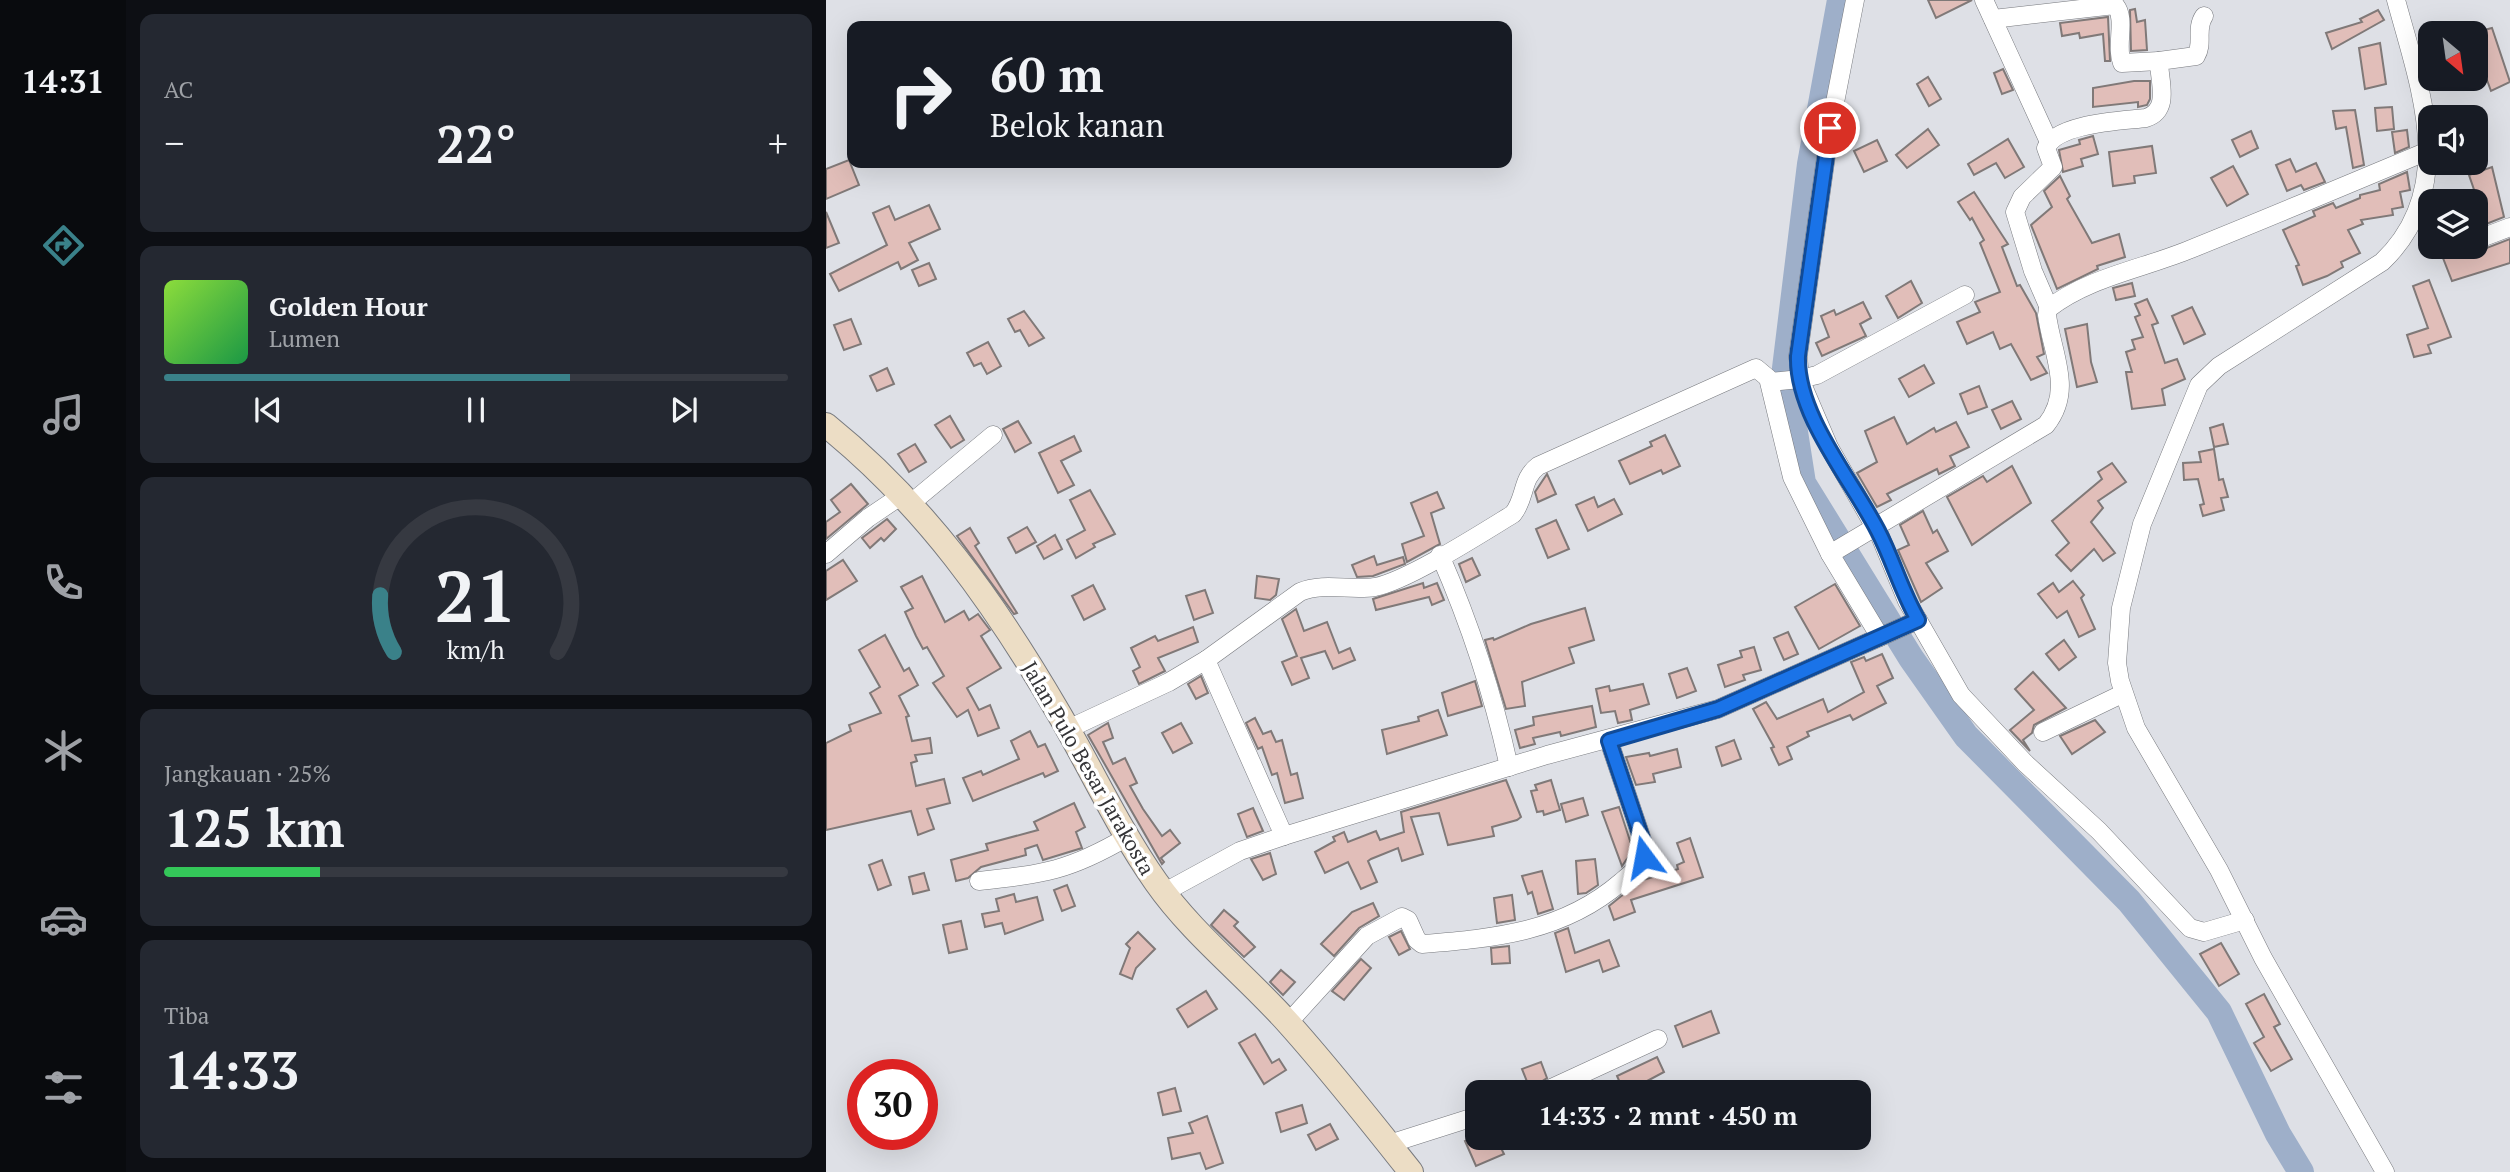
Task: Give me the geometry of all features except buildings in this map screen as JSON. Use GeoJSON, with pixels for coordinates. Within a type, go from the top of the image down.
{"type":"FeatureCollection","features":[{"type":"Feature","properties":{"kind":"street"},"geometry":{"type":"LineString","coordinates":[[1855,0],[1830,128],[1798,356],[1785,381],[1792,477],[1834,552],[1886,635]]}},
{"type":"Feature","properties":{"kind":"street"},"geometry":{"type":"LineString","coordinates":[[1984,0],[2049,142]]}},
{"type":"Feature","properties":{"kind":"street"},"geometry":{"type":"LineString","coordinates":[[2396,0],[2420,105]]}},
{"type":"Feature","properties":{"kind":"street"},"geometry":{"type":"LineString","coordinates":[[1993,19],[2075,4],[2116,5],[2120,15],[2117,48],[2121,62],[2125,65],[2190,59],[2198,55],[2199,25],[2204,16]]}},
{"type":"Feature","properties":{"kind":"street"},"geometry":{"type":"LineString","coordinates":[[1834,552],[2017,444],[2051,419],[2060,403],[2062,389],[2048,319],[2049,308],[2033,271],[2015,212],[2022,197],[2053,167],[2046,148],[2049,142],[2074,129],[2146,118],[2156,114],[2162,103],[2160,61]]}},
{"type":"Feature","properties":{"kind":"street"},"geometry":{"type":"LineString","coordinates":[[2049,308],[2082,289],[2184,252],[2418,155]]}},
{"type":"Feature","properties":{"kind":"street"},"geometry":{"type":"LineString","coordinates":[[2385,1172],[2136,728],[2122,694],[2117,650],[2127,579],[2142,524],[2199,385],[2218,366],[2382,262],[2418,221]]}},
{"type":"Feature","properties":{"kind":"street"},"geometry":{"type":"LineString","coordinates":[[2488,235],[2510,227]]}},
{"type":"Feature","properties":{"kind":"street"},"geometry":{"type":"LineString","coordinates":[[1785,381],[1817,375],[1965,295]]}},
{"type":"Feature","properties":{"kind":"street"},"geometry":{"type":"LineString","coordinates":[[1068,729],[1168,682],[1206,660],[1300,592],[1317,587],[1375,587],[1440,555],[1513,514],[1520,503],[1527,476],[1538,466],[1753,369],[1762,370],[1785,381],[1829,447],[1876,527],[1916,621],[1961,695],[1983,721],[2099,831],[2181,920],[2200,932],[2245,920]]}},
{"type":"Feature","properties":{"kind":"street","name":"Jalan Pulo Besar Jarakosta"},"geometry":{"type":"LineString","coordinates":[[826,425],[906,499],[967,568],[1068,729],[1127,837],[1169,898],[1249,986],[1288,1023],[1411,1172]]}},
{"type":"Feature","properties":{"kind":"street"},"geometry":{"type":"LineString","coordinates":[[826,554],[868,518],[906,499],[993,435]]}},
{"type":"Feature","properties":{"kind":"street"},"geometry":{"type":"LineString","coordinates":[[1440,555],[1468,620],[1497,708],[1509,767]]}},
{"type":"Feature","properties":{"kind":"street"},"geometry":{"type":"LineString","coordinates":[[1169,898],[1168,893],[1174,887],[1240,851],[1509,767],[1718,709],[1916,621]]}},
{"type":"Feature","properties":{"kind":"street"},"geometry":{"type":"LineString","coordinates":[[1206,660],[1284,836]]}},
{"type":"Feature","properties":{"kind":"street"},"geometry":{"type":"LineString","coordinates":[[2043,732],[2122,694]]}},
{"type":"Feature","properties":{"kind":"street"},"geometry":{"type":"LineString","coordinates":[[1288,1023],[1367,936],[1402,918],[1408,920],[1417,940],[1422,944],[1517,934],[1546,927],[1598,901],[1642,863],[1645,848],[1609,741]]}},
{"type":"Feature","properties":{"kind":"street"},"geometry":{"type":"LineString","coordinates":[[979,880],[1034,875],[1074,866],[1127,837]]}},
{"type":"Feature","properties":{"kind":"street"},"geometry":{"type":"LineString","coordinates":[[1569,1080],[1658,1039]]}},
{"type":"Feature","properties":{"kind":"street"},"geometry":{"type":"LineString","coordinates":[[1389,1144],[1465,1120]]}},
{"type":"Feature","properties":{"kind":"waterway"},"geometry":{"type":"LineString","coordinates":[[1840,0],[1810,164],[1785,368],[1803,483],[1911,658],[1966,736],[2129,901],[2219,1012],[2278,1134],[2301,1172]]}},
{"type":"Feature","properties":{"kind":"route"},"geometry":{"type":"LineString","coordinates":[[1644,857],[1645,848],[1609,741],[1718,709],[1918,620],[1900,588],[1876,527],[1829,447],[1800,379],[1798,356],[1830,128]]}}]}
